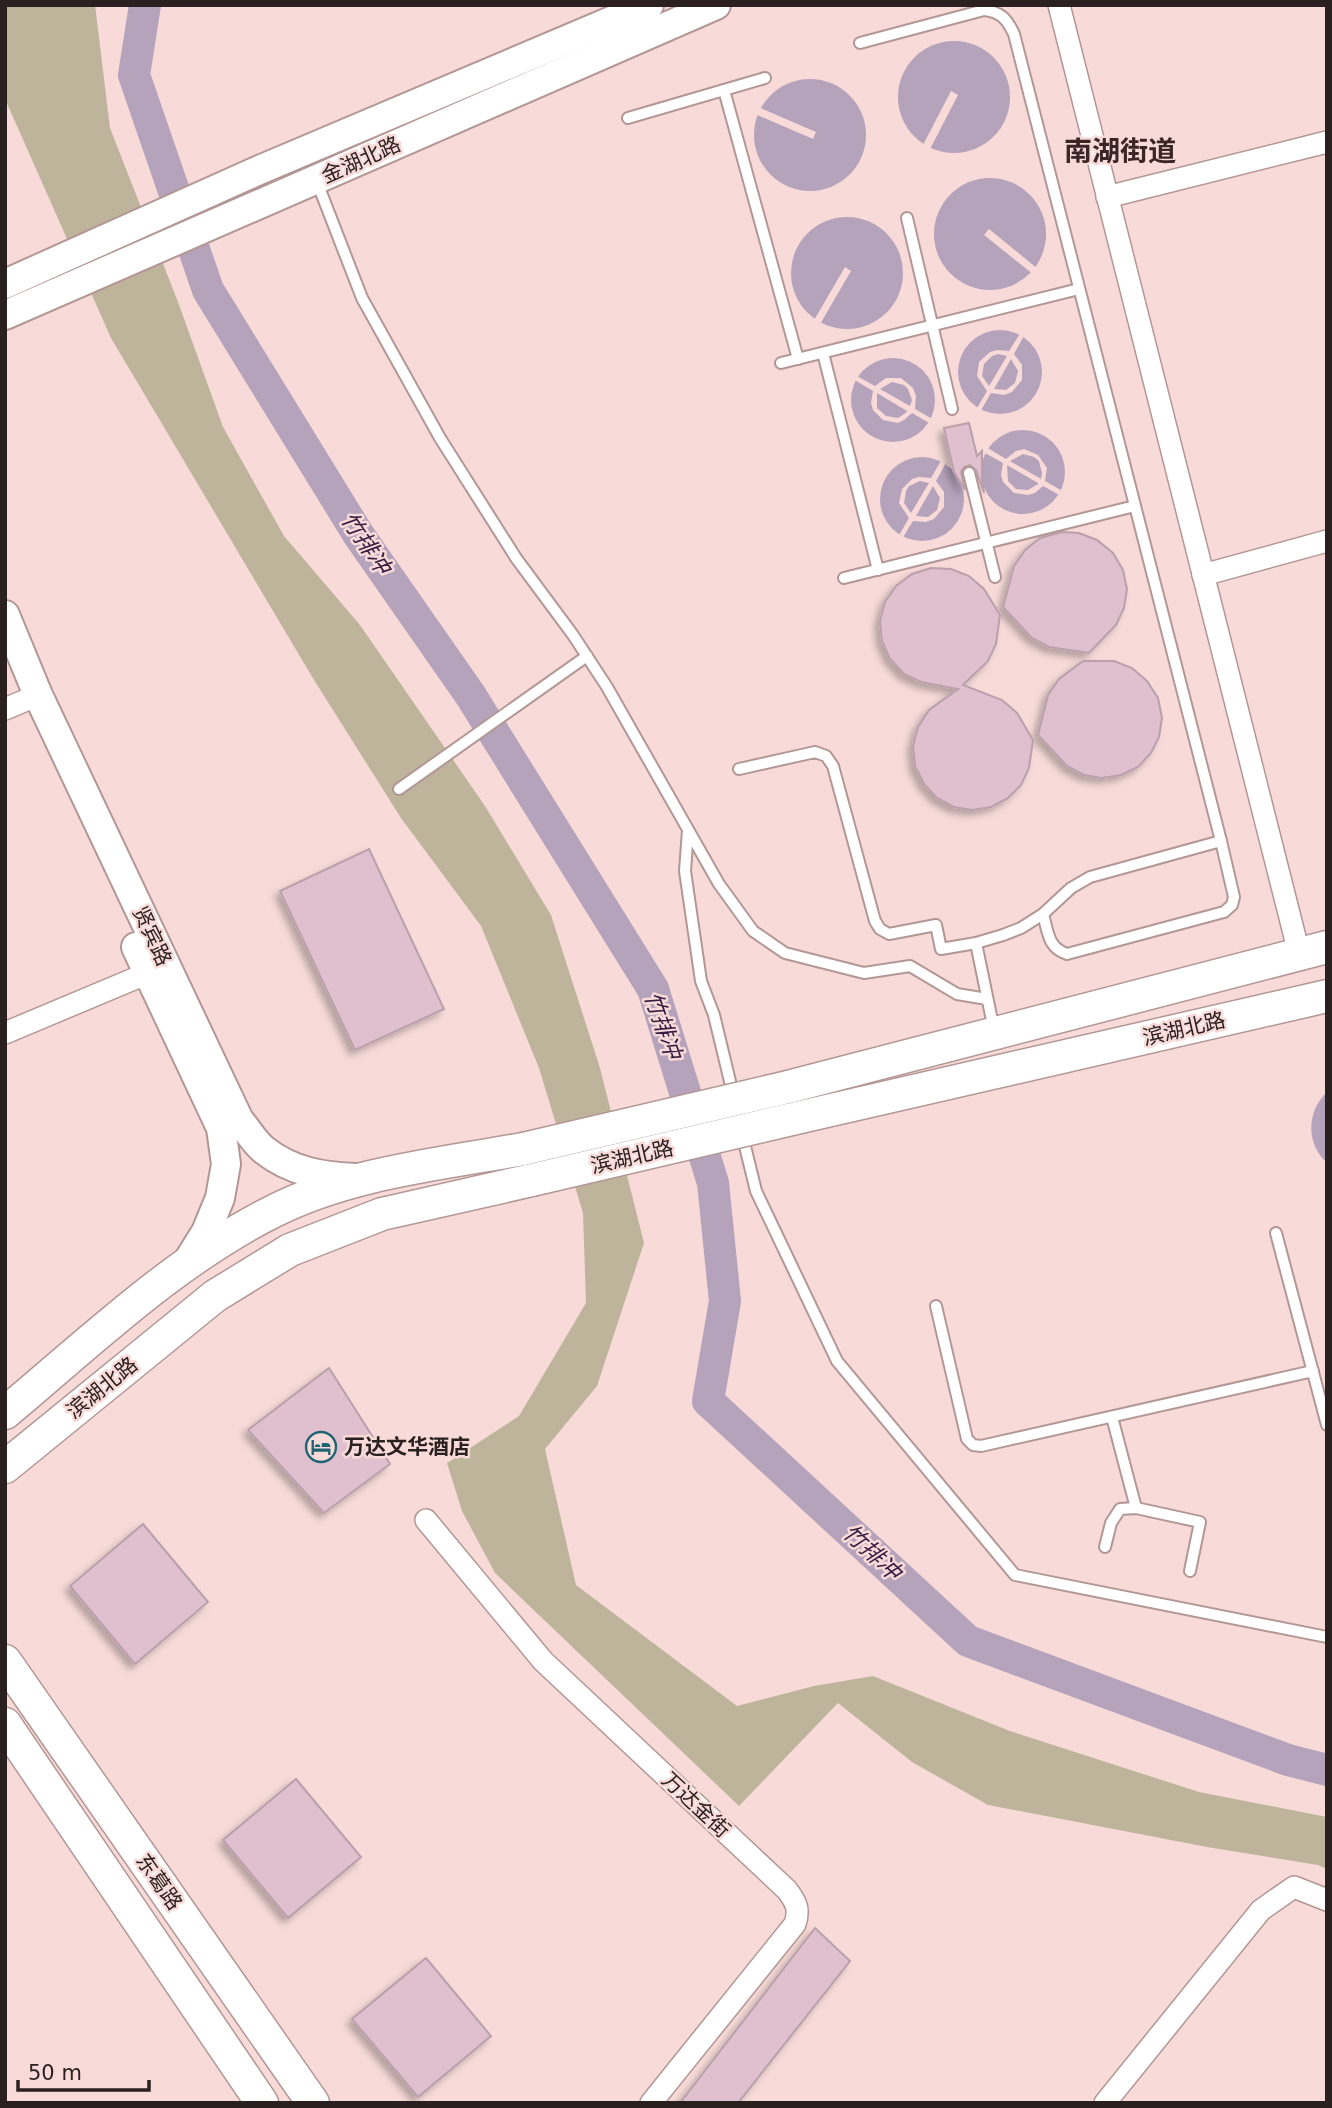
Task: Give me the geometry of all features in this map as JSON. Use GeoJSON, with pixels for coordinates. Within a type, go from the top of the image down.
{"type":"FeatureCollection","features":[{"type":"Feature","properties":{"kind":"main road","name":"金湖北路"},"geometry":{"type":"LineString","coordinates":[[5,284],[257,171],[649,5]]}},
{"type":"Feature","properties":{"kind":"main road","name":"金湖北路"},"geometry":{"type":"LineString","coordinates":[[5,315],[716,5]]}},
{"type":"Feature","properties":{"kind":"main road","name":"贤宾路"},"geometry":{"type":"LineString","coordinates":[[5,615],[22,702],[239,1120],[262,1149],[291,1167],[325,1177],[367,1178]]}},
{"type":"Feature","properties":{"kind":"main road","name":"贤宾路"},"geometry":{"type":"LineString","coordinates":[[5,665],[221,1128],[226,1164],[220,1198],[206,1232],[188,1261]]}},
{"type":"Feature","properties":{"kind":"main road","name":"滨湖北路"},"geometry":{"type":"LineString","coordinates":[[5,1413],[188,1261],[272,1211],[315,1194],[367,1178],[523,1149],[788,1087],[1313,950]]}},
{"type":"Feature","properties":{"kind":"main road","name":"滨湖北路"},"geometry":{"type":"LineString","coordinates":[[5,1467],[215,1296],[290,1250],[382,1214],[1327,996]]}},
{"type":"Feature","properties":{"kind":"main road","name":"东葛路"},"geometry":{"type":"LineString","coordinates":[[5,1661],[313,2103]]}},
{"type":"Feature","properties":{"kind":"main road","name":"东葛路"},"geometry":{"type":"LineString","coordinates":[[5,1724],[262,2103]]}},
{"type":"Feature","properties":{"kind":"street"},"geometry":{"type":"LineString","coordinates":[[1059,5],[1203,575],[1313,950]]}},
{"type":"Feature","properties":{"kind":"street"},"geometry":{"type":"LineString","coordinates":[[1107,197],[1327,142]]}},
{"type":"Feature","properties":{"kind":"street"},"geometry":{"type":"LineString","coordinates":[[1203,575],[1327,541]]}},
{"type":"Feature","properties":{"kind":"street"},"geometry":{"type":"LineString","coordinates":[[5,1033],[148,973]]}},
{"type":"Feature","properties":{"kind":"street","name":"万达金街"},"geometry":{"type":"LineString","coordinates":[[426,1521],[543,1661],[787,1890],[797,1904],[795,1924],[651,2103]]}},
{"type":"Feature","properties":{"kind":"street"},"geometry":{"type":"LineString","coordinates":[[1105,2103],[1261,1910],[1294,1887],[1327,1900]]}},
{"type":"Feature","properties":{"kind":"lane"},"geometry":{"type":"LineString","coordinates":[[860,43],[984,10],[995,11],[1006,19],[1014,34],[1222,841],[1234,897],[1232,905],[1224,912],[1067,954],[1057,951],[1051,945],[1043,915]]}},
{"type":"Feature","properties":{"kind":"lane"},"geometry":{"type":"LineString","coordinates":[[628,118],[765,78]]}},
{"type":"Feature","properties":{"kind":"lane"},"geometry":{"type":"LineString","coordinates":[[724,90],[798,359]]}},
{"type":"Feature","properties":{"kind":"lane"},"geometry":{"type":"LineString","coordinates":[[316,179],[362,298],[434,426],[516,558],[587,656],[719,884],[752,931],[785,953],[864,973],[910,966],[957,994],[987,999]]}},
{"type":"Feature","properties":{"kind":"lane"},"geometry":{"type":"LineString","coordinates":[[907,218],[952,409]]}},
{"type":"Feature","properties":{"kind":"lane"},"geometry":{"type":"LineString","coordinates":[[781,363],[1079,289]]}},
{"type":"Feature","properties":{"kind":"lane"},"geometry":{"type":"LineString","coordinates":[[823,353],[878,570]]}},
{"type":"Feature","properties":{"kind":"lane"},"geometry":{"type":"LineString","coordinates":[[969,473],[995,577]]}},
{"type":"Feature","properties":{"kind":"lane"},"geometry":{"type":"LineString","coordinates":[[844,579],[1135,506]]}},
{"type":"Feature","properties":{"kind":"lane"},"geometry":{"type":"LineString","coordinates":[[399,789],[587,656]]}},
{"type":"Feature","properties":{"kind":"lane"},"geometry":{"type":"LineString","coordinates":[[739,769],[815,752],[826,756],[833,766],[875,921],[880,929],[889,934],[936,925],[941,948],[1003,935],[1043,915],[1070,888],[1090,877],[1222,841]]}},
{"type":"Feature","properties":{"kind":"lane"},"geometry":{"type":"LineString","coordinates":[[688,830],[685,871],[701,981],[714,1014],[737,1110]]}},
{"type":"Feature","properties":{"kind":"lane"},"geometry":{"type":"LineString","coordinates":[[975,943],[994,1033]]}},
{"type":"Feature","properties":{"kind":"lane"},"geometry":{"type":"LineString","coordinates":[[740,1123],[756,1191],[837,1361],[1016,1575],[1327,1637]]}},
{"type":"Feature","properties":{"kind":"lane"},"geometry":{"type":"LineString","coordinates":[[1276,1233],[1327,1426]]}},
{"type":"Feature","properties":{"kind":"lane"},"geometry":{"type":"LineString","coordinates":[[936,1306],[967,1439],[973,1445],[981,1446],[1312,1371]]}},
{"type":"Feature","properties":{"kind":"lane"},"geometry":{"type":"LineString","coordinates":[[1112,1417],[1136,1508]]}},
{"type":"Feature","properties":{"kind":"lane"},"geometry":{"type":"LineString","coordinates":[[1105,1547],[1115,1514],[1120,1509],[1136,1508],[1200,1522],[1190,1571]]}},
{"type":"Feature","properties":{"kind":"shaded area"},"geometry":{"type":"Polygon","coordinates":[[[5,5],[95,5],[110,128],[223,427],[284,536],[360,625],[485,806],[551,915],[600,1068],[644,1243],[597,1386],[545,1449],[576,1585],[737,1706],[814,1686],[873,1676],[1010,1731],[1199,1792],[1327,1817],[1327,1869],[1318,1865],[1207,1847],[988,1805],[912,1762],[838,1703],[739,1806],[495,1573],[462,1511],[447,1463],[519,1416],[586,1303],[583,1213],[539,1068],[481,926],[401,818],[314,680],[111,338],[5,99],[5,5]]]}},
{"type":"Feature","properties":{"kind":"shaded area"},"geometry":{"type":"Polygon","coordinates":[[[954,41],[975,46],[993,58],[1005,76],[1010,97],[1005,118],[993,136],[975,148],[954,153],[933,148],[915,136],[903,118],[898,97],[903,76],[915,58],[933,46],[954,41]]]}},
{"type":"Feature","properties":{"kind":"shaded area"},"geometry":{"type":"Polygon","coordinates":[[[810,79],[831,83],[849,96],[862,114],[866,135],[862,156],[849,174],[831,187],[810,191],[789,187],[771,174],[758,156],[754,135],[758,114],[771,96],[789,83],[810,79]]]}},
{"type":"Feature","properties":{"kind":"shaded area"},"geometry":{"type":"Polygon","coordinates":[[[990,178],[1011,182],[1029,195],[1042,213],[1046,234],[1042,255],[1029,273],[1011,286],[990,290],[969,286],[951,273],[938,255],[934,234],[938,213],[951,195],[969,182],[990,178]]]}},
{"type":"Feature","properties":{"kind":"shaded area"},"geometry":{"type":"Polygon","coordinates":[[[847,217],[868,221],[886,234],[899,252],[903,273],[899,294],[886,312],[868,325],[847,329],[826,325],[808,312],[795,294],[791,273],[795,252],[808,234],[826,221],[847,217]]]}},
{"type":"Feature","properties":{"kind":"shaded area"},"geometry":{"type":"Polygon","coordinates":[[[1000,330],[1023,337],[1035,349],[1042,372],[1035,395],[1023,407],[1000,414],[977,407],[965,395],[958,372],[965,349],[977,337],[1000,330]]]}},
{"type":"Feature","properties":{"kind":"shaded area"},"geometry":{"type":"Polygon","coordinates":[[[893,358],[916,365],[928,377],[935,400],[928,423],[916,435],[893,442],[870,435],[858,423],[851,400],[858,377],[870,365],[893,358]]]}},
{"type":"Feature","properties":{"kind":"shaded area"},"geometry":{"type":"Polygon","coordinates":[[[1023,430],[1046,437],[1058,449],[1065,472],[1058,495],[1046,507],[1023,514],[1000,507],[988,495],[981,472],[988,449],[1000,437],[1023,430]]]}},
{"type":"Feature","properties":{"kind":"shaded area"},"geometry":{"type":"Polygon","coordinates":[[[922,457],[945,464],[957,476],[964,499],[957,522],[945,534],[922,541],[899,534],[887,522],[880,499],[887,476],[899,464],[922,457]]]}},
{"type":"Feature","properties":{"kind":"shaded area"},"geometry":{"type":"Polygon","coordinates":[[[1327,1092],[1327,1163],[1315,1147],[1311,1128],[1315,1109],[1327,1092]]]}},
{"type":"Feature","properties":{"kind":"pier"},"geometry":{"type":"Polygon","coordinates":[[[951,91],[958,95],[929,151],[922,147],[951,91]]]}},
{"type":"Feature","properties":{"kind":"pier"},"geometry":{"type":"Polygon","coordinates":[[[758,107],[816,132],[813,139],[755,114],[758,107]]]}},
{"type":"Feature","properties":{"kind":"pier"},"geometry":{"type":"Polygon","coordinates":[[[989,229],[1038,269],[1034,275],[984,235],[989,229]]]}},
{"type":"Feature","properties":{"kind":"pier"},"geometry":{"type":"Polygon","coordinates":[[[845,267],[851,271],[819,326],[813,322],[845,267]]]}},
{"type":"Feature","properties":{"kind":"pier"},"geometry":{"type":"Polygon","coordinates":[[[1021,332],[1025,334],[1014,354],[1022,365],[1022,380],[1012,392],[1004,395],[991,393],[980,412],[976,410],[987,391],[977,376],[979,362],[990,352],[1009,351],[1021,332]],[[998,354],[984,364],[982,376],[989,386],[1007,356],[998,354]],[[1011,359],[994,389],[1006,390],[1015,383],[1018,371],[1011,359]]]}},
{"type":"Feature","properties":{"kind":"pier"},"geometry":{"type":"Polygon","coordinates":[[[855,375],[875,386],[886,378],[901,378],[913,388],[916,396],[915,409],[934,420],[931,424],[912,413],[898,423],[883,420],[873,410],[873,391],[853,379],[855,375]],[[892,382],[880,389],[910,406],[912,400],[908,389],[892,382]],[[877,393],[877,408],[886,416],[898,418],[907,412],[907,411],[877,393]]]}},
{"type":"Feature","properties":{"kind":"pier"},"geometry":{"type":"Polygon","coordinates":[[[986,447],[1006,459],[1016,451],[1024,449],[1038,455],[1047,468],[1045,481],[1064,492],[1061,496],[1043,486],[1028,495],[1014,493],[1003,482],[1003,463],[983,452],[986,447]],[[1023,454],[1010,461],[1041,479],[1039,461],[1023,454]],[[1007,465],[1008,481],[1016,489],[1028,490],[1038,484],[1038,483],[1007,465]]]}},
{"type":"Feature","properties":{"kind":"pier"},"geometry":{"type":"Polygon","coordinates":[[[942,459],[947,461],[936,481],[944,492],[944,507],[934,519],[926,522],[913,521],[902,539],[898,537],[909,518],[899,503],[902,489],[912,479],[931,478],[942,459]],[[920,481],[909,486],[906,491],[904,503],[911,513],[929,483],[920,481]],[[933,486],[916,516],[928,517],[937,510],[940,498],[933,486]]]}},
{"type":"Feature","properties":{"kind":"building"},"geometry":{"type":"Polygon","coordinates":[[[969,423],[977,456],[982,451],[984,493],[976,470],[970,465],[964,467],[961,472],[965,490],[954,472],[944,428],[969,423]]]}},
{"type":"Feature","properties":{"kind":"building"},"geometry":{"type":"Polygon","coordinates":[[[1062,532],[1079,533],[1097,540],[1113,553],[1123,570],[1127,589],[1124,608],[1116,625],[1089,653],[1049,647],[1032,638],[1003,607],[1014,566],[1025,550],[1040,538],[1062,532]]]}},
{"type":"Feature","properties":{"kind":"building"},"geometry":{"type":"Polygon","coordinates":[[[931,568],[951,569],[969,576],[984,589],[1000,615],[996,644],[988,661],[963,685],[1002,700],[1017,713],[1033,740],[1029,768],[1021,785],[1008,798],[991,807],[972,810],[954,807],[937,798],[924,784],[915,766],[913,746],[918,727],[929,710],[958,689],[921,682],[904,674],[890,659],[882,641],[880,621],[885,602],[896,586],[912,574],[931,568]]]}},
{"type":"Feature","properties":{"kind":"building"},"geometry":{"type":"Polygon","coordinates":[[[1083,661],[1114,661],[1132,668],[1147,681],[1158,698],[1162,718],[1159,737],[1151,753],[1138,767],[1121,775],[1102,778],[1084,775],[1067,766],[1038,735],[1048,695],[1059,679],[1083,661]]]}},
{"type":"Feature","properties":{"kind":"building"},"geometry":{"type":"Polygon","coordinates":[[[369,849],[444,1009],[355,1050],[280,891],[369,849]]]}},
{"type":"Feature","properties":{"kind":"building","name":"万达文华酒店"},"geometry":{"type":"Polygon","coordinates":[[[329,1368],[390,1464],[324,1513],[248,1430],[329,1368]]]}},
{"type":"Feature","properties":{"kind":"building"},"geometry":{"type":"Polygon","coordinates":[[[143,1524],[208,1602],[135,1664],[70,1586],[143,1524]]]}},
{"type":"Feature","properties":{"kind":"building"},"geometry":{"type":"Polygon","coordinates":[[[296,1779],[361,1857],[288,1918],[223,1840],[296,1779]]]}},
{"type":"Feature","properties":{"kind":"building"},"geometry":{"type":"Polygon","coordinates":[[[815,1928],[850,1961],[738,2103],[680,2103],[815,1928]]]}},
{"type":"Feature","properties":{"kind":"building"},"geometry":{"type":"Polygon","coordinates":[[[426,1958],[491,2036],[418,2097],[352,2019],[426,1958]]]}},
{"type":"Feature","properties":{"kind":"waterway","name":"竹排冲"},"geometry":{"type":"LineString","coordinates":[[145,5],[134,75],[208,290],[358,534],[471,696],[653,989],[713,1183],[725,1301],[708,1401],[968,1641],[1288,1760],[1327,1770]]}},
{"type":"Feature","properties":{"kind":"place","name":"万达文华酒店"},"geometry":{"type":"Point","coordinates":[321,1447]}},
{"type":"Feature","properties":{"kind":"district","name":"南湖街道"},"geometry":{"type":"Point","coordinates":[1120,151]}}]}
